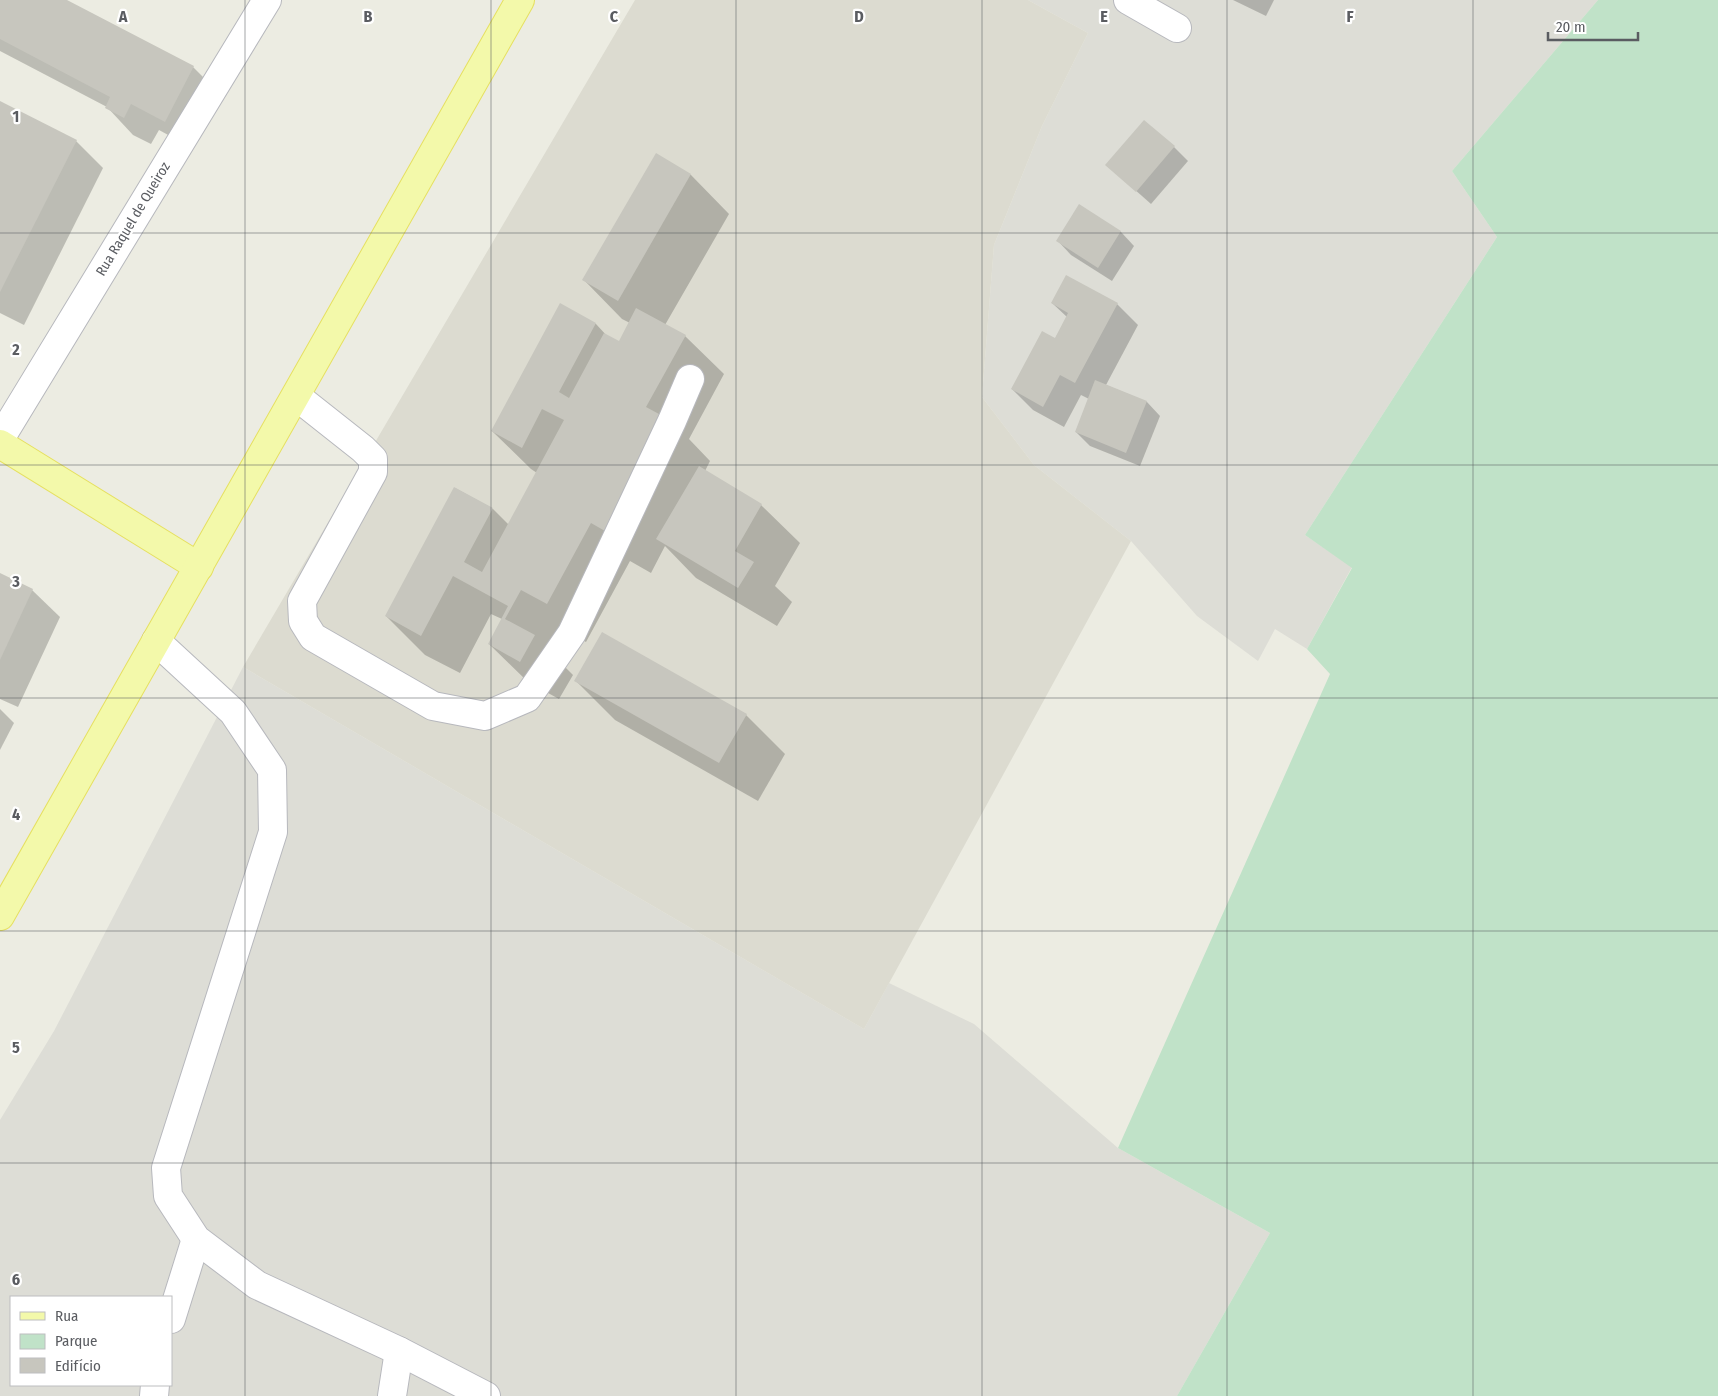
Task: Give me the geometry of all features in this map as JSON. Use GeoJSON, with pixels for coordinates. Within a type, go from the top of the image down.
{"type":"FeatureCollection","features":[{"type":"Feature","properties":{"kind":"main road"},"geometry":{"type":"LineString","coordinates":[[0,916],[520,0]]}},
{"type":"Feature","properties":{"kind":"main road"},"geometry":{"type":"LineString","coordinates":[[0,444],[199,567]]}},
{"type":"Feature","properties":{"kind":"street","name":"Rua Raquel de Queiroz"},"geometry":{"type":"LineString","coordinates":[[0,438],[267,0]]}},
{"type":"Feature","properties":{"kind":"street"},"geometry":{"type":"LineString","coordinates":[[1128,0],[1177,28]]}},
{"type":"Feature","properties":{"kind":"street"},"geometry":{"type":"LineString","coordinates":[[296,396],[373,459],[373,472],[302,601],[303,621],[313,637],[433,706],[485,716],[527,698],[572,633],[690,379]]}},
{"type":"Feature","properties":{"kind":"street"},"geometry":{"type":"LineString","coordinates":[[156,641],[233,712],[272,770],[273,832],[166,1168],[168,1196],[196,1239],[257,1285],[399,1351],[486,1396]]}},
{"type":"Feature","properties":{"kind":"street"},"geometry":{"type":"LineString","coordinates":[[172,1316],[196,1239]]}},
{"type":"Feature","properties":{"kind":"street"},"geometry":{"type":"LineString","coordinates":[[392,1396],[399,1351]]}},
{"type":"Feature","properties":{"kind":"shaded area"},"geometry":{"type":"Polygon","coordinates":[[[635,0],[1028,0],[1088,33],[1042,126],[994,245],[982,397],[1034,465],[1131,541],[864,1029],[243,667],[635,0]]]}},
{"type":"Feature","properties":{"kind":"shaded area"},"geometry":{"type":"Polygon","coordinates":[[[1028,0],[1598,0],[1452,171],[1497,237],[1305,535],[1352,567],[1307,649],[1275,629],[1258,661],[1197,616],[1131,541],[1034,465],[982,397],[994,245],[1042,126],[1088,33],[1028,0]]]}},
{"type":"Feature","properties":{"kind":"shaded area"},"geometry":{"type":"Polygon","coordinates":[[[243,667],[864,1029],[889,983],[974,1024],[1118,1148],[1270,1233],[1177,1396],[0,1396],[0,1120],[54,1031],[243,667]]]}},
{"type":"Feature","properties":{"kind":"green space"},"geometry":{"type":"Polygon","coordinates":[[[1598,0],[1718,0],[1718,1396],[1177,1396],[1270,1233],[1118,1148],[1330,674],[1307,649],[1352,568],[1305,535],[1497,237],[1452,171],[1598,0]]]}},
{"type":"Feature","properties":{"kind":"building"},"geometry":{"type":"Polygon","coordinates":[[[0,0],[67,0],[194,66],[165,122],[131,104],[124,118],[105,108],[110,97],[0,39],[0,0]]]}},
{"type":"Feature","properties":{"kind":"building"},"geometry":{"type":"Polygon","coordinates":[[[0,101],[77,140],[0,292],[0,101]]]}},
{"type":"Feature","properties":{"kind":"building"},"geometry":{"type":"Polygon","coordinates":[[[1144,120],[1175,146],[1136,192],[1105,165],[1144,120]]]}},
{"type":"Feature","properties":{"kind":"building"},"geometry":{"type":"Polygon","coordinates":[[[656,153],[691,174],[618,301],[582,280],[656,153]]]}},
{"type":"Feature","properties":{"kind":"building"},"geometry":{"type":"Polygon","coordinates":[[[1079,204],[1121,231],[1098,268],[1056,241],[1079,204]]]}},
{"type":"Feature","properties":{"kind":"building"},"geometry":{"type":"Polygon","coordinates":[[[1066,275],[1118,303],[1075,383],[1060,375],[1043,407],[1011,389],[1042,331],[1055,338],[1068,313],[1051,303],[1066,275]]]}},
{"type":"Feature","properties":{"kind":"building"},"geometry":{"type":"Polygon","coordinates":[[[560,303],[596,323],[559,392],[569,398],[604,333],[619,341],[636,308],[686,335],[646,407],[672,421],[612,535],[591,523],[547,604],[521,590],[505,619],[535,635],[520,662],[488,644],[508,606],[453,576],[421,636],[385,616],[454,487],[493,508],[464,562],[482,572],[564,420],[542,409],[522,448],[491,431],[560,303]]]}},
{"type":"Feature","properties":{"kind":"building"},"geometry":{"type":"Polygon","coordinates":[[[1095,380],[1147,401],[1126,453],[1075,432],[1095,380]]]}},
{"type":"Feature","properties":{"kind":"building"},"geometry":{"type":"Polygon","coordinates":[[[699,466],[762,504],[735,551],[754,562],[738,588],[656,539],[699,466]]]}},
{"type":"Feature","properties":{"kind":"building"},"geometry":{"type":"Polygon","coordinates":[[[0,573],[33,589],[0,660],[0,573]]]}},
{"type":"Feature","properties":{"kind":"building"},"geometry":{"type":"Polygon","coordinates":[[[602,632],[747,714],[719,763],[574,681],[602,632]]]}}]}
